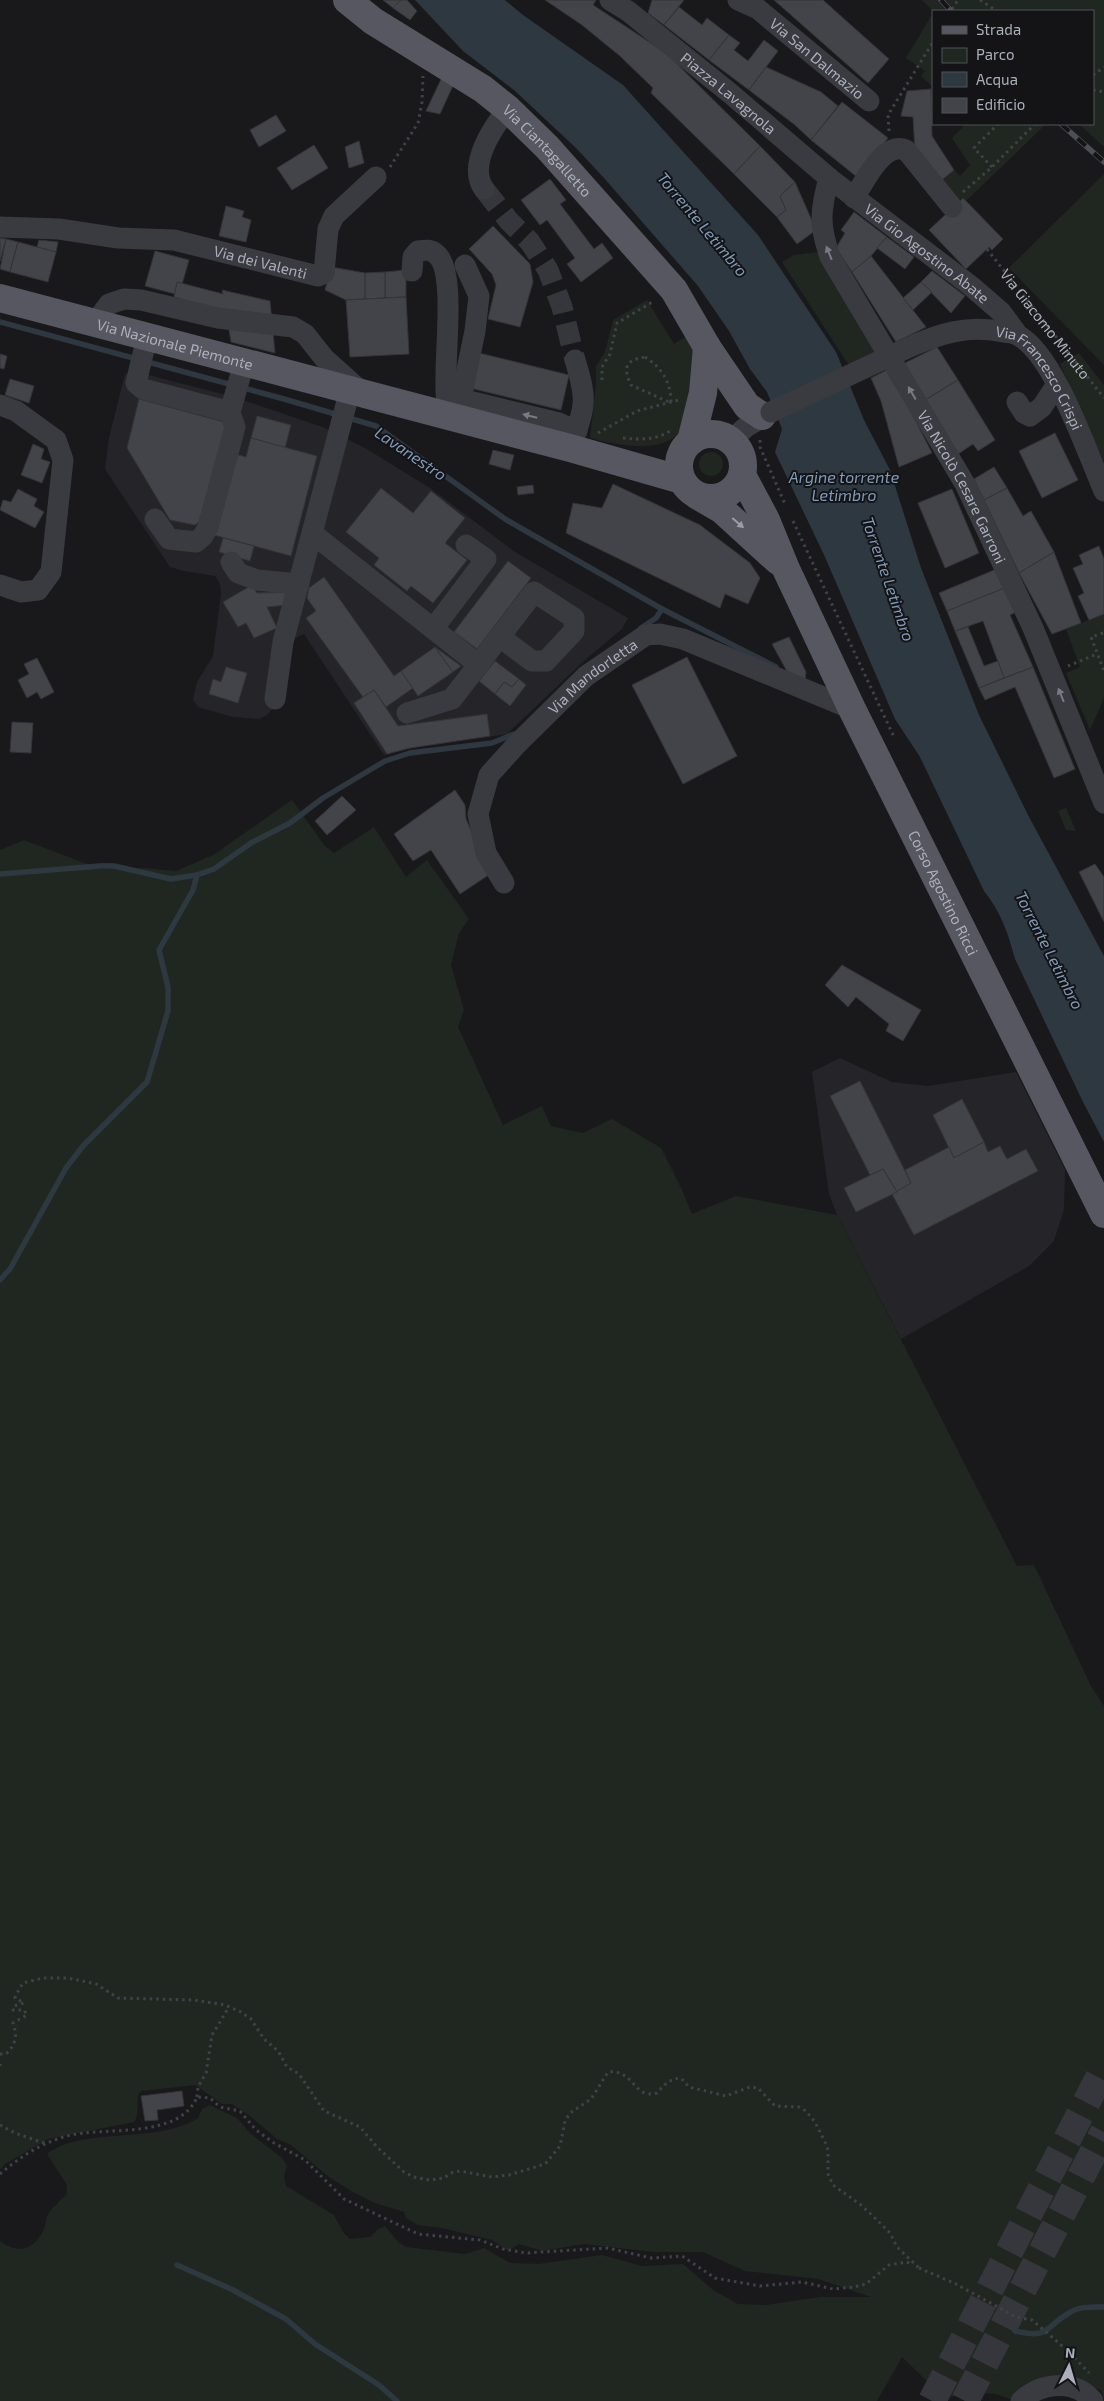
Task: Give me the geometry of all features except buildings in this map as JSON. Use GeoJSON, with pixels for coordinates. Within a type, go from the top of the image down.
{"type":"FeatureCollection","features":[{"type":"Feature","properties":{"kind":"main road","name":"Via Ciantagalletto"},"geometry":{"type":"LineString","coordinates":[[347,0],[373,21],[483,89],[508,109],[547,147],[674,290],[708,347],[747,406],[767,414]]}},
{"type":"Feature","properties":{"kind":"main road","name":"Via Nazionale Piemonte"},"geometry":{"type":"LineString","coordinates":[[0,298],[244,363],[353,395],[458,412],[574,440],[682,440]]}},
{"type":"Feature","properties":{"kind":"main road","name":"Via Ciantagalletto"},"geometry":{"type":"LineString","coordinates":[[708,347],[718,379],[725,438]]}},
{"type":"Feature","properties":{"kind":"main road"},"geometry":{"type":"LineString","coordinates":[[682,440],[709,434],[725,438],[742,456],[742,475],[737,485],[730,492],[720,497],[709,498],[690,488],[679,460],[682,440],[702,403],[708,347]]}},
{"type":"Feature","properties":{"kind":"main road","name":"Via Nazionale Piemonte"},"geometry":{"type":"LineString","coordinates":[[606,441],[690,488]]}},
{"type":"Feature","properties":{"kind":"main road","name":"Corso Agostino Ricci"},"geometry":{"type":"LineString","coordinates":[[742,475],[766,520],[786,569],[848,671],[852,709],[1104,1214]]}},
{"type":"Feature","properties":{"kind":"main road","name":"Corso Agostino Ricci"},"geometry":{"type":"LineString","coordinates":[[690,488],[752,534],[786,569]]}},
{"type":"Feature","properties":{"kind":"street","name":"Via San Dalmazio"},"geometry":{"type":"LineString","coordinates":[[738,0],[758,9],[869,101]]}},
{"type":"Feature","properties":{"kind":"street","name":"Piazza Lavagnola"},"geometry":{"type":"LineString","coordinates":[[624,4],[829,178]]}},
{"type":"Feature","properties":{"kind":"street"},"geometry":{"type":"LineString","coordinates":[[484,188],[479,181],[479,162],[497,122],[508,109]]}},
{"type":"Feature","properties":{"kind":"street"},"geometry":{"type":"LineString","coordinates":[[854,198],[884,154],[892,149],[906,150],[951,205]]}},
{"type":"Feature","properties":{"kind":"street","name":"Via dei Valenti"},"geometry":{"type":"LineString","coordinates":[[0,228],[59,229],[118,238],[174,240],[318,276],[324,273],[328,229],[334,216],[376,177]]}},
{"type":"Feature","properties":{"kind":"street","name":"Via Gio Agostino Abate"},"geometry":{"type":"LineString","coordinates":[[829,178],[971,286],[1002,312],[1018,335]]}},
{"type":"Feature","properties":{"kind":"street","name":"Via Nicolò Cesare Garroni"},"geometry":{"type":"LineString","coordinates":[[829,178],[822,206],[822,234],[830,257],[965,484],[1005,565],[1052,672],[1104,803]]}},
{"type":"Feature","properties":{"kind":"street"},"geometry":{"type":"LineString","coordinates":[[412,271],[414,257],[418,251],[432,251],[438,254],[442,261],[447,293],[447,402],[458,412]]}},
{"type":"Feature","properties":{"kind":"street"},"geometry":{"type":"LineString","coordinates":[[458,412],[475,332],[480,296],[465,265]]}},
{"type":"Feature","properties":{"kind":"street"},"geometry":{"type":"LineString","coordinates":[[95,323],[109,304],[124,299],[141,300],[218,318],[293,327],[305,334],[353,395],[337,441],[283,642],[275,699]]}},
{"type":"Feature","properties":{"kind":"street","name":"Via Francesco Crispi"},"geometry":{"type":"LineString","coordinates":[[725,438],[767,414],[905,349],[952,330],[993,329],[1018,335],[1036,350],[1050,395],[1104,491]]}},
{"type":"Feature","properties":{"kind":"street"},"geometry":{"type":"LineString","coordinates":[[147,337],[137,372],[136,383],[143,389],[230,412]]}},
{"type":"Feature","properties":{"kind":"street"},"geometry":{"type":"LineString","coordinates":[[574,440],[584,408],[583,386],[575,360]]}},
{"type":"Feature","properties":{"kind":"street"},"geometry":{"type":"LineString","coordinates":[[154,519],[169,539],[196,542],[203,536],[208,527],[235,426],[230,412],[244,363]]}},
{"type":"Feature","properties":{"kind":"street"},"geometry":{"type":"LineString","coordinates":[[1017,402],[1024,413],[1030,416],[1050,395]]}},
{"type":"Feature","properties":{"kind":"street"},"geometry":{"type":"LineString","coordinates":[[0,404],[16,411],[56,440],[63,460],[51,572],[38,590],[22,592],[0,585]]}},
{"type":"Feature","properties":{"kind":"street"},"geometry":{"type":"LineString","coordinates":[[313,534],[479,665]]}},
{"type":"Feature","properties":{"kind":"street"},"geometry":{"type":"LineString","coordinates":[[440,635],[486,559],[466,545]]}},
{"type":"Feature","properties":{"kind":"street"},"geometry":{"type":"LineString","coordinates":[[231,562],[238,573],[257,580],[299,584]]}},
{"type":"Feature","properties":{"kind":"street","name":"Via Mandorletta"},"geometry":{"type":"LineString","coordinates":[[504,884],[486,853],[478,814],[489,775],[516,744],[586,676],[646,635],[660,634],[683,639],[852,709]]}},
{"type":"Feature","properties":{"kind":"street"},"geometry":{"type":"LineString","coordinates":[[407,713],[452,699],[500,636]]}},
{"type":"Feature","properties":{"kind":"street"},"geometry":{"type":"LineString","coordinates":[[1021,2401],[1028,2394],[1049,2386],[1076,2389],[1088,2395],[1093,2401]]}},
{"type":"Feature","properties":{"kind":"path"},"geometry":{"type":"LineString","coordinates":[[952,9],[958,0]]}},
{"type":"Feature","properties":{"kind":"path"},"geometry":{"type":"LineString","coordinates":[[980,0],[995,10]]}},
{"type":"Feature","properties":{"kind":"path"},"geometry":{"type":"LineString","coordinates":[[892,149],[888,115],[932,44]]}},
{"type":"Feature","properties":{"kind":"path"},"geometry":{"type":"LineString","coordinates":[[376,177],[390,167],[418,123],[422,102],[422,51]]}},
{"type":"Feature","properties":{"kind":"path"},"geometry":{"type":"LineString","coordinates":[[992,167],[974,148],[997,125]]}},
{"type":"Feature","properties":{"kind":"path"},"geometry":{"type":"LineString","coordinates":[[951,205],[1034,125]]}},
{"type":"Feature","properties":{"kind":"path","name":"Via Giacomo Minuto"},"geometry":{"type":"LineString","coordinates":[[987,249],[1104,398]]}},
{"type":"Feature","properties":{"kind":"path"},"geometry":{"type":"LineString","coordinates":[[602,385],[602,367],[610,354],[617,322],[674,290]]}},
{"type":"Feature","properties":{"kind":"path"},"geometry":{"type":"LineString","coordinates":[[645,357],[660,369],[671,390],[671,403],[632,385],[626,375],[627,365],[633,359],[645,357]]}},
{"type":"Feature","properties":{"kind":"path"},"geometry":{"type":"LineString","coordinates":[[606,441],[637,411],[681,399]]}},
{"type":"Feature","properties":{"kind":"path"},"geometry":{"type":"LineString","coordinates":[[599,423],[606,441]]}},
{"type":"Feature","properties":{"kind":"path"},"geometry":{"type":"LineString","coordinates":[[574,440],[606,441],[647,439],[661,436],[682,440]]}},
{"type":"Feature","properties":{"kind":"path"},"geometry":{"type":"LineString","coordinates":[[766,461],[786,506]]}},
{"type":"Feature","properties":{"kind":"path"},"geometry":{"type":"LineString","coordinates":[[790,515],[848,671],[879,707]]}},
{"type":"Feature","properties":{"kind":"path"},"geometry":{"type":"LineString","coordinates":[[1104,634],[1091,638],[1104,671]]}},
{"type":"Feature","properties":{"kind":"path"},"geometry":{"type":"LineString","coordinates":[[1052,672],[1097,654]]}},
{"type":"Feature","properties":{"kind":"path"},"geometry":{"type":"LineString","coordinates":[[0,2054],[6,2054],[14,2040],[17,2030],[13,2022],[27,2015],[24,2010],[14,2010],[14,2006],[24,2003],[15,1998],[23,1983],[44,1978],[68,1978],[96,1984],[118,1998],[128,2000],[178,1999],[219,2004],[229,2007],[251,2019],[264,2039],[278,2051],[287,2067],[299,2074],[324,2111],[360,2127],[377,2147],[404,2172],[414,2177],[429,2180],[444,2178],[451,2173],[460,2171],[492,2177],[509,2175],[545,2164],[560,2146],[565,2121],[570,2113],[591,2099],[608,2072],[617,2072],[627,2076],[638,2090],[647,2094],[656,2094],[664,2084],[678,2078],[681,2078],[689,2087],[726,2096],[750,2087],[758,2088],[775,2106],[799,2107],[806,2111],[815,2122],[826,2144],[828,2150],[828,2174],[833,2185],[861,2205],[878,2221],[890,2233],[897,2247],[919,2268]]}},
{"type":"Feature","properties":{"kind":"path"},"geometry":{"type":"LineString","coordinates":[[0,2174],[31,2150],[68,2136],[164,2124],[187,2114],[197,2097],[198,2087],[206,2073],[212,2035],[229,2007]]}},
{"type":"Feature","properties":{"kind":"path"},"geometry":{"type":"LineString","coordinates":[[197,2097],[210,2098],[220,2107],[240,2111],[262,2134],[305,2160],[344,2199],[418,2234],[480,2240],[503,2249],[526,2253],[608,2248],[652,2258],[682,2256],[715,2278],[760,2286],[802,2282],[833,2289],[848,2288],[866,2284],[889,2265],[907,2262],[950,2281],[1016,2317],[1032,2320],[1093,2376]]}},
{"type":"Feature","properties":{"kind":"path"},"geometry":{"type":"LineString","coordinates":[[0,2125],[47,2144]]}},
{"type":"Feature","properties":{"kind":"shaded area"},"geometry":{"type":"Polygon","coordinates":[[[137,372],[234,397],[325,428],[365,448],[430,488],[515,552],[628,618],[622,629],[586,659],[507,734],[410,748],[384,755],[304,634],[293,639],[280,700],[267,715],[259,719],[233,717],[198,707],[193,700],[197,682],[213,656],[221,593],[220,584],[215,576],[170,567],[105,469],[109,438],[125,374],[137,372]]]}},
{"type":"Feature","properties":{"kind":"shaded area"},"geometry":{"type":"Polygon","coordinates":[[[840,1058],[892,1082],[928,1086],[1016,1072],[1065,1170],[1064,1209],[1054,1241],[1029,1266],[901,1339],[837,1215],[829,1194],[812,1072],[840,1058]]]}},
{"type":"Feature","properties":{"kind":"green space"},"geometry":{"type":"Polygon","coordinates":[[[922,0],[1104,0],[1104,147],[1080,125],[1094,125],[1094,10],[932,10],[922,0]]]}},
{"type":"Feature","properties":{"kind":"green space"},"geometry":{"type":"Polygon","coordinates":[[[932,15],[932,86],[921,76],[925,71],[906,58],[932,15]]]}},
{"type":"Feature","properties":{"kind":"green space"},"geometry":{"type":"Polygon","coordinates":[[[965,125],[1045,125],[966,201],[962,198],[955,205],[937,184],[954,170],[960,176],[970,165],[952,138],[965,125]]]}},
{"type":"Feature","properties":{"kind":"green space"},"geometry":{"type":"Polygon","coordinates":[[[1104,174],[1104,365],[1009,268],[1104,174]]]}},
{"type":"Feature","properties":{"kind":"green space"},"geometry":{"type":"Polygon","coordinates":[[[818,252],[879,350],[850,367],[782,262],[794,255],[818,252]]]}},
{"type":"Feature","properties":{"kind":"green space"},"geometry":{"type":"Polygon","coordinates":[[[647,300],[674,344],[687,336],[693,346],[695,357],[685,422],[678,433],[668,441],[656,445],[628,446],[590,438],[596,385],[596,366],[605,352],[613,320],[647,300]]]}},
{"type":"Feature","properties":{"kind":"green space"},"geometry":{"type":"Polygon","coordinates":[[[1079,353],[1104,385],[1104,462],[1060,364],[1079,353]]]}},
{"type":"Feature","properties":{"kind":"green space"},"geometry":{"type":"Polygon","coordinates":[[[711,452],[720,455],[723,464],[720,473],[711,476],[702,473],[699,464],[702,455],[711,452]]]}},
{"type":"Feature","properties":{"kind":"green space"},"geometry":{"type":"Polygon","coordinates":[[[1104,614],[1104,698],[1090,730],[1066,673],[1080,667],[1066,629],[1104,614]]]}},
{"type":"Feature","properties":{"kind":"green space"},"geometry":{"type":"Polygon","coordinates":[[[292,800],[325,846],[334,853],[374,827],[406,877],[427,860],[469,919],[459,933],[451,965],[464,1010],[458,1027],[503,1125],[542,1106],[551,1126],[583,1133],[612,1119],[661,1148],[692,1214],[736,1196],[837,1215],[1017,1566],[1034,1565],[1091,1686],[1104,1706],[1104,2400],[1101,2390],[1068,2379],[1013,2400],[996,2394],[977,2393],[949,2397],[934,2388],[902,2357],[877,2401],[0,2401],[0,2241],[17,2249],[23,2249],[33,2244],[43,2231],[48,2214],[67,2194],[67,2185],[47,2154],[62,2146],[80,2140],[141,2134],[181,2126],[198,2118],[202,2109],[210,2105],[237,2118],[250,2133],[282,2158],[287,2166],[284,2176],[286,2186],[334,2215],[343,2232],[350,2239],[370,2237],[377,2230],[385,2226],[398,2242],[406,2247],[465,2254],[484,2248],[510,2263],[539,2264],[602,2255],[642,2266],[683,2264],[713,2290],[738,2304],[766,2305],[820,2297],[871,2297],[818,2279],[745,2271],[703,2252],[654,2252],[584,2244],[542,2251],[519,2244],[508,2251],[492,2240],[442,2228],[417,2225],[406,2218],[404,2212],[375,2203],[329,2177],[291,2145],[277,2139],[250,2116],[232,2104],[222,2104],[195,2085],[142,2091],[139,2093],[137,2116],[134,2122],[48,2139],[5,2164],[0,2170],[0,850],[24,840],[100,869],[144,868],[176,871],[213,855],[292,800]]]}},
{"type":"Feature","properties":{"kind":"green space"},"geometry":{"type":"Polygon","coordinates":[[[1066,808],[1076,831],[1066,830],[1058,811],[1066,808]]]}},
{"type":"Feature","properties":{"kind":"water","name":"Argine torrente Letimbro"},"geometry":{"type":"Polygon","coordinates":[[[415,0],[505,0],[523,15],[623,85],[758,235],[836,352],[864,420],[890,470],[921,568],[979,715],[1028,815],[1104,956],[1104,1142],[1015,959],[1007,932],[999,915],[984,891],[920,757],[895,719],[825,557],[775,452],[782,429],[767,392],[750,369],[729,331],[698,286],[604,178],[576,148],[514,90],[463,51],[415,0]]]}},
{"type":"Feature","properties":{"kind":"waterway","name":"Lavanestro"},"geometry":{"type":"LineString","coordinates":[[0,322],[376,426],[505,519],[662,609],[776,667]]}},
{"type":"Feature","properties":{"kind":"waterway"},"geometry":{"type":"LineString","coordinates":[[641,628],[656,618],[662,609]]}},
{"type":"Feature","properties":{"kind":"waterway"},"geometry":{"type":"LineString","coordinates":[[0,874],[114,866],[171,879],[197,875],[214,869],[251,843],[290,823],[323,798],[385,761],[410,753],[492,743],[514,734]]}},
{"type":"Feature","properties":{"kind":"waterway"},"geometry":{"type":"LineString","coordinates":[[0,1280],[10,1269],[66,1168],[83,1146],[147,1082],[168,1011],[168,987],[159,950],[193,890],[197,875]]}},
{"type":"Feature","properties":{"kind":"waterway"},"geometry":{"type":"LineString","coordinates":[[177,2265],[231,2289],[286,2319],[315,2344],[379,2385],[397,2401]]}},
{"type":"Feature","properties":{"kind":"waterway"},"geometry":{"type":"LineString","coordinates":[[1015,2331],[1041,2333],[1077,2309],[1104,2307]]}},
{"type":"Feature","properties":{"kind":"tunnel"},"geometry":{"type":"LineString","coordinates":[[484,189],[509,221],[530,242],[548,270],[562,307],[575,360]]}},
{"type":"Feature","properties":{"kind":"tunnel"},"geometry":{"type":"LineString","coordinates":[[932,2401],[1104,2068]]}},
{"type":"Feature","properties":{"kind":"tunnel"},"geometry":{"type":"LineString","coordinates":[[965,2401],[1104,2132]]}},
{"type":"Feature","properties":{"kind":"railway"},"geometry":{"type":"LineString","coordinates":[[941,0],[950,10]]}},
{"type":"Feature","properties":{"kind":"railway"},"geometry":{"type":"LineString","coordinates":[[1062,125],[1104,162]]}},
{"type":"Feature","properties":{"kind":"water label","name":"Torrente Letimbro"},"geometry":{"type":"Point","coordinates":[703,224]}},
{"type":"Feature","properties":{"kind":"water label","name":"Torrente Letimbro"},"geometry":{"type":"Point","coordinates":[889,579]}},
{"type":"Feature","properties":{"kind":"water label","name":"Torrente Letimbro"},"geometry":{"type":"Point","coordinates":[1050,950]}}]}
